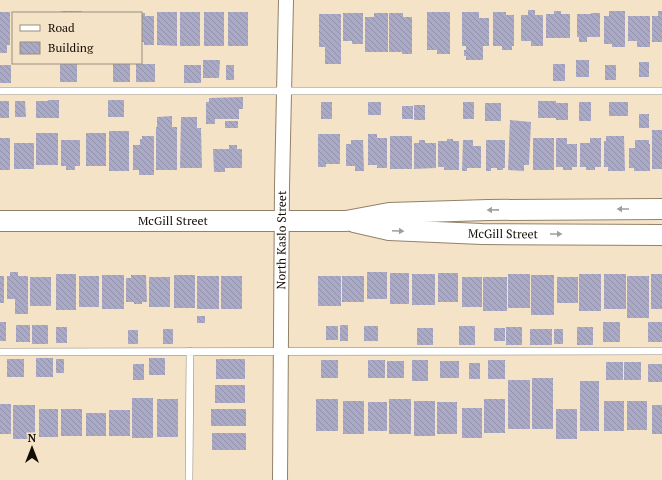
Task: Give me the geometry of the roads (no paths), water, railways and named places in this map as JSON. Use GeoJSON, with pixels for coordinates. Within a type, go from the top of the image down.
{"type":"FeatureCollection","features":[{"type":"Feature","properties":{"kind":"main road","name":"McGill Street"},"geometry":{"type":"LineString","coordinates":[[0,221],[346,221],[389,213],[488,210],[662,209]]}},
{"type":"Feature","properties":{"kind":"main road","name":"McGill Street"},"geometry":{"type":"LineString","coordinates":[[346,221],[389,230],[482,234],[662,235]]}},
{"type":"Feature","properties":{"kind":"street","name":"North Kaslo Street"},"geometry":{"type":"LineString","coordinates":[[280,480],[282,221],[286,0]]}},
{"type":"Feature","properties":{"kind":"lane"},"geometry":{"type":"LineString","coordinates":[[0,91],[662,91]]}},
{"type":"Feature","properties":{"kind":"lane"},"geometry":{"type":"LineString","coordinates":[[189,480],[190,351]]}},
{"type":"Feature","properties":{"kind":"lane"},"geometry":{"type":"LineString","coordinates":[[0,352],[662,351]]}}]}
